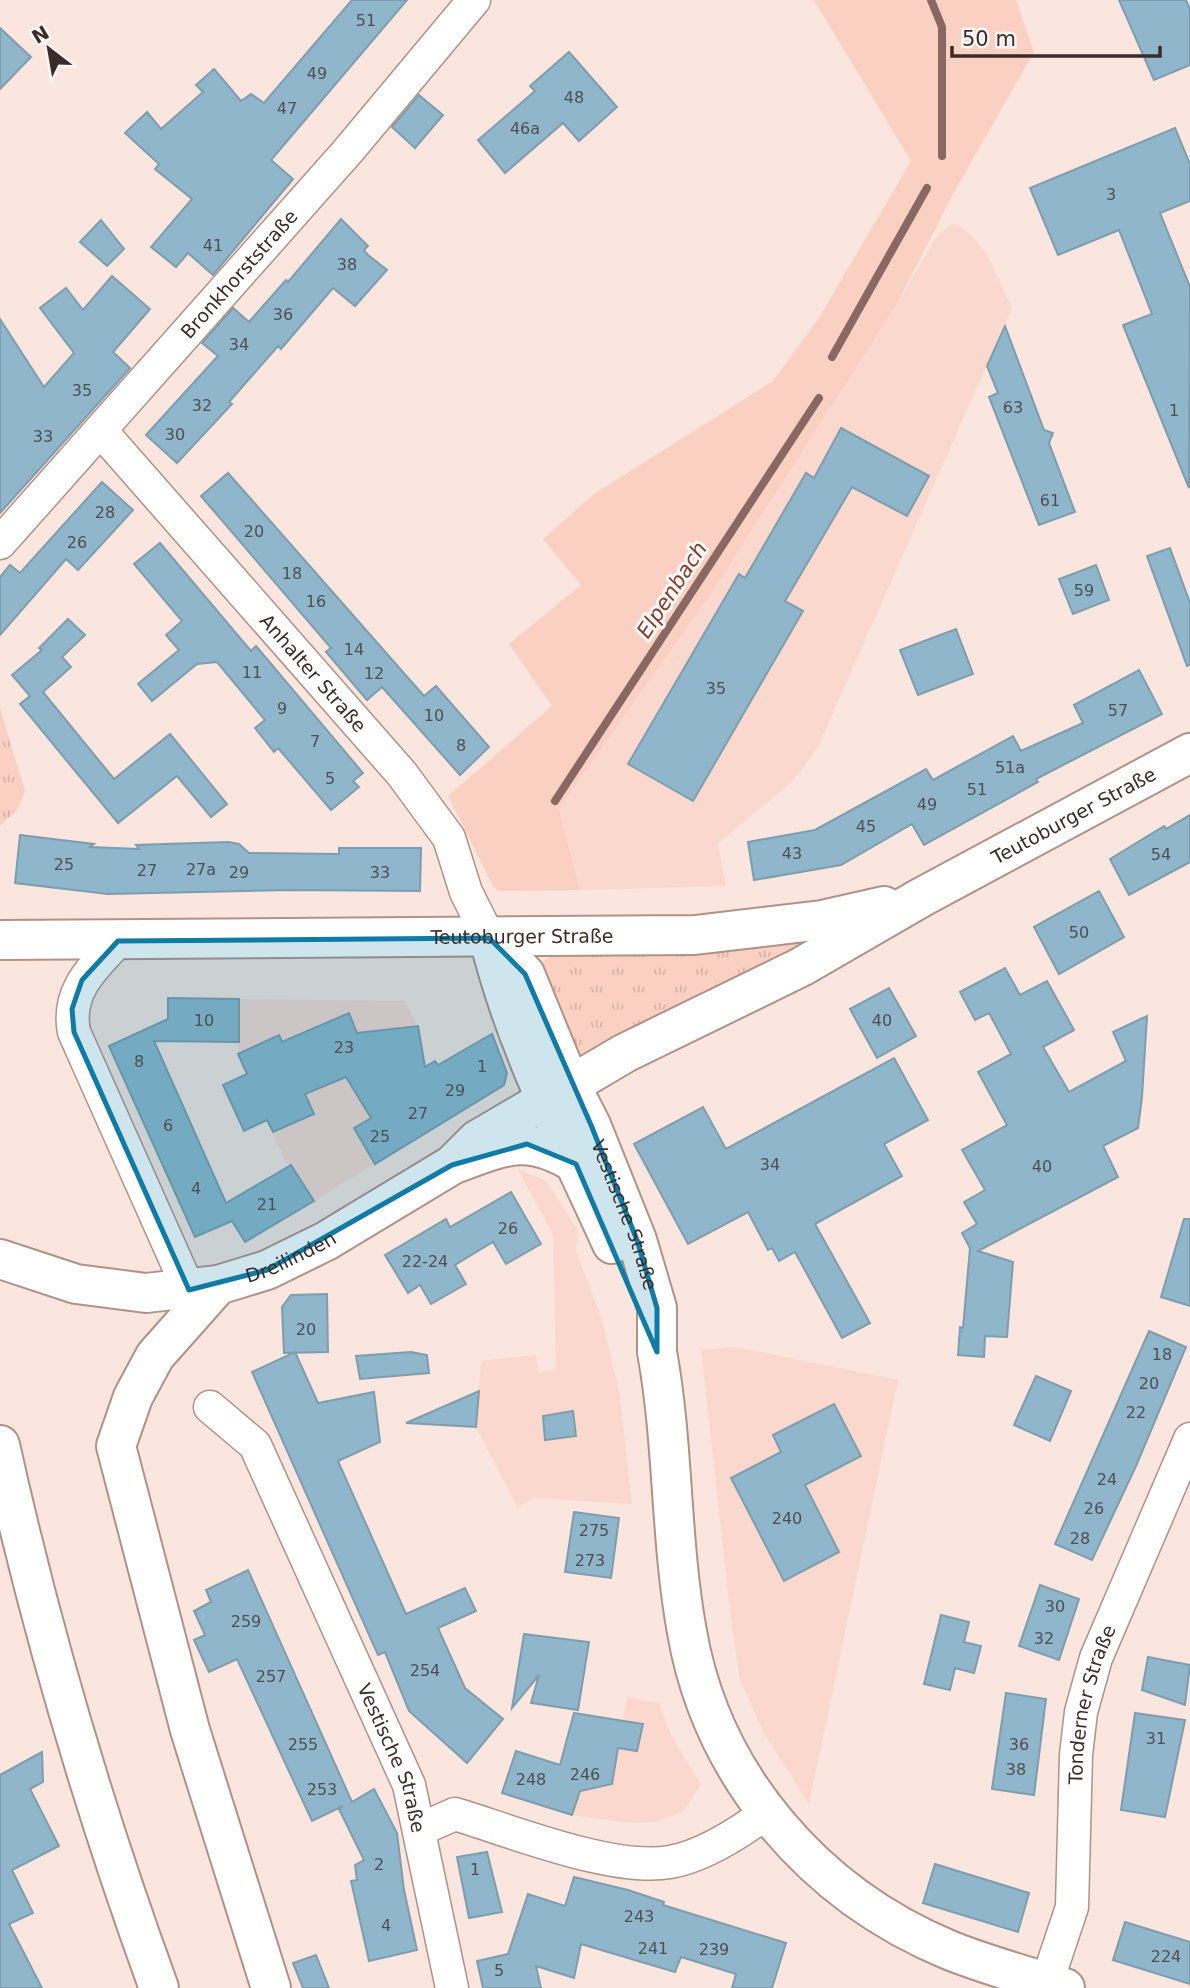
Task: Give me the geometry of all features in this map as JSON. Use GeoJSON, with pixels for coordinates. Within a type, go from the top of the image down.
{"type":"FeatureCollection","features":[{"type":"Feature","properties":{"kind":"main road","name":"Teutoburger Straße"},"geometry":{"type":"LineString","coordinates":[[557,1091],[687,1020],[801,967],[922,897],[1190,753]]}},
{"type":"Feature","properties":{"kind":"main road","name":"Teutoburger Straße"},"geometry":{"type":"LineString","coordinates":[[0,940],[489,939],[695,934],[761,930],[822,920],[922,897]]}},
{"type":"Feature","properties":{"kind":"main road","name":"Anhalter Straße"},"geometry":{"type":"LineString","coordinates":[[489,939],[500,986],[557,1091]]}},
{"type":"Feature","properties":{"kind":"main road","name":"Vestische Straße"},"geometry":{"type":"LineString","coordinates":[[557,1091],[576,1164],[657,1352]]}},
{"type":"Feature","properties":{"kind":"main road","name":"Vestische Straße"},"geometry":{"type":"LineString","coordinates":[[557,1091],[591,1125],[637,1240],[657,1308],[657,1352],[687,1635],[713,1723],[733,1763],[766,1813],[804,1856],[846,1892],[889,1920],[949,1950],[1053,1986]]}},
{"type":"Feature","properties":{"kind":"main road","name":"Dreilinden"},"geometry":{"type":"LineString","coordinates":[[0,1259],[76,1284],[146,1293],[203,1288],[267,1270],[326,1241],[452,1165],[477,1140],[557,1091]]}},
{"type":"Feature","properties":{"kind":"main road","name":"Vestische Straße"},"geometry":{"type":"LineString","coordinates":[[452,1165],[514,1144],[541,1146],[576,1164]]}},
{"type":"Feature","properties":{"kind":"main road"},"geometry":{"type":"LineString","coordinates":[[203,1288],[155,1356],[133,1397],[116,1446],[190,1730],[271,1988]]}},
{"type":"Feature","properties":{"kind":"main road"},"geometry":{"type":"LineString","coordinates":[[0,1445],[20,1539],[65,1709],[159,1988]]}},
{"type":"Feature","properties":{"kind":"main road"},"geometry":{"type":"LineString","coordinates":[[141,1940],[174,1988]]}},
{"type":"Feature","properties":{"kind":"street","name":"Bronkhorststraße"},"geometry":{"type":"LineString","coordinates":[[0,543],[348,151],[474,0]]}},
{"type":"Feature","properties":{"kind":"street","name":"Anhalter Straße"},"geometry":{"type":"LineString","coordinates":[[101,431],[402,774],[449,838],[466,892],[489,939]]}},
{"type":"Feature","properties":{"kind":"street"},"geometry":{"type":"LineString","coordinates":[[118,940],[78,989],[72,1009],[74,1032],[203,1288]]}},
{"type":"Feature","properties":{"kind":"street","name":"Vestische Straße"},"geometry":{"type":"LineString","coordinates":[[210,1407],[256,1445],[409,1784],[421,1829],[455,1814],[570,1850],[622,1860],[670,1862],[736,1835],[766,1813]]}},
{"type":"Feature","properties":{"kind":"street","name":"Tonderner Straße"},"geometry":{"type":"LineString","coordinates":[[1053,1986],[1072,1907],[1075,1882],[1074,1798],[1081,1712],[1096,1658],[1190,1439]]}},
{"type":"Feature","properties":{"kind":"street"},"geometry":{"type":"LineString","coordinates":[[421,1829],[452,1988]]}},
{"type":"Feature","properties":{"kind":"highlighted area"},"geometry":{"type":"Polygon","coordinates":[[[489,938],[525,974],[591,1125],[637,1240],[657,1308],[657,1352],[576,1164],[527,1144],[452,1165],[267,1270],[189,1290],[74,1032],[72,1009],[82,980],[118,941],[489,938]]]}},
{"type":"Feature","properties":{"kind":"shaded area"},"geometry":{"type":"Polygon","coordinates":[[[951,224],[959,225],[985,251],[1012,308],[817,749],[792,782],[718,843],[726,886],[580,890],[559,809],[714,589],[897,304],[935,239],[951,224]]]}},
{"type":"Feature","properties":{"kind":"shaded area"},"geometry":{"type":"Polygon","coordinates":[[[239,999],[405,1001],[418,1026],[426,1074],[407,1144],[314,1201],[287,1164],[267,1121],[244,1131],[223,1085],[247,1074],[238,1054],[239,999]]]}},
{"type":"Feature","properties":{"kind":"shaded area"},"geometry":{"type":"Polygon","coordinates":[[[518,1169],[546,1181],[578,1230],[576,1251],[602,1320],[620,1395],[632,1504],[534,1498],[517,1507],[476,1427],[481,1361],[536,1355],[539,1373],[556,1369],[553,1235],[518,1169]]]}},
{"type":"Feature","properties":{"kind":"shaded area"},"geometry":{"type":"Polygon","coordinates":[[[736,1347],[898,1380],[809,1804],[764,1733],[740,1680],[701,1350],[736,1347]]]}},
{"type":"Feature","properties":{"kind":"shaded area"},"geometry":{"type":"Polygon","coordinates":[[[627,1697],[659,1703],[671,1735],[701,1785],[682,1812],[655,1822],[631,1823],[572,1815],[580,1791],[612,1784],[627,1697]]]}},
{"type":"Feature","properties":{"kind":"green space"},"geometry":{"type":"Polygon","coordinates":[[[814,0],[1016,0],[1034,52],[953,194],[897,304],[714,589],[559,809],[580,890],[499,891],[493,886],[448,796],[552,706],[509,644],[581,585],[543,539],[594,494],[773,381],[819,318],[911,161],[814,0]]]}},
{"type":"Feature","properties":{"kind":"green space"},"geometry":{"type":"Polygon","coordinates":[[[0,708],[25,791],[18,809],[0,826],[0,708]]]}},
{"type":"Feature","properties":{"kind":"green space"},"geometry":{"type":"Polygon","coordinates":[[[822,935],[580,1061],[537,969],[549,956],[653,955],[822,935]]]}},
{"type":"Feature","properties":{"kind":"building"},"geometry":{"type":"Polygon","coordinates":[[[352,0],[407,0],[271,160],[293,179],[213,275],[188,253],[176,267],[151,247],[192,199],[155,169],[159,164],[125,133],[147,112],[161,129],[203,92],[196,85],[214,69],[241,101],[251,94],[264,103],[352,0]]]}},
{"type":"Feature","properties":{"kind":"building"},"geometry":{"type":"Polygon","coordinates":[[[1119,0],[1186,0],[1190,9],[1190,65],[1154,80],[1119,0]]]}},
{"type":"Feature","properties":{"kind":"building"},"geometry":{"type":"Polygon","coordinates":[[[0,28],[31,57],[0,89],[0,28]]]}},
{"type":"Feature","properties":{"kind":"building"},"geometry":{"type":"Polygon","coordinates":[[[569,52],[617,107],[579,141],[563,123],[505,173],[478,140],[535,91],[530,86],[569,52]]]}},
{"type":"Feature","properties":{"kind":"building"},"geometry":{"type":"Polygon","coordinates":[[[419,95],[443,115],[415,148],[392,127],[419,95]]]}},
{"type":"Feature","properties":{"kind":"building"},"geometry":{"type":"Polygon","coordinates":[[[1175,128],[1190,164],[1190,201],[1160,213],[1190,287],[1189,488],[1123,325],[1152,314],[1119,230],[1058,255],[1030,188],[1175,128]]]}},
{"type":"Feature","properties":{"kind":"building"},"geometry":{"type":"Polygon","coordinates":[[[341,219],[368,246],[364,250],[368,255],[387,270],[355,306],[333,288],[281,349],[278,346],[229,402],[232,404],[177,463],[146,435],[218,356],[202,343],[233,308],[249,322],[286,280],[288,282],[341,219]]]}},
{"type":"Feature","properties":{"kind":"building"},"geometry":{"type":"Polygon","coordinates":[[[101,220],[124,249],[107,266],[80,242],[101,220]]]}},
{"type":"Feature","properties":{"kind":"building"},"geometry":{"type":"Polygon","coordinates":[[[112,276],[150,309],[113,352],[130,368],[0,513],[0,319],[44,387],[74,353],[40,308],[66,288],[83,310],[112,276]]]}},
{"type":"Feature","properties":{"kind":"building"},"geometry":{"type":"Polygon","coordinates":[[[1005,326],[1044,430],[1053,433],[1049,443],[1075,512],[1039,525],[989,397],[998,393],[987,366],[1005,326]]]}},
{"type":"Feature","properties":{"kind":"building"},"geometry":{"type":"Polygon","coordinates":[[[841,428],[929,476],[907,516],[852,487],[785,601],[803,611],[693,801],[628,764],[739,574],[745,578],[806,473],[814,478],[841,428]]]}},
{"type":"Feature","properties":{"kind":"building"},"geometry":{"type":"Polygon","coordinates":[[[228,473],[424,696],[436,686],[489,747],[460,775],[382,687],[367,700],[326,652],[331,648],[201,496],[228,473]]]}},
{"type":"Feature","properties":{"kind":"building"},"geometry":{"type":"Polygon","coordinates":[[[102,482],[133,510],[78,570],[66,559],[0,635],[0,577],[10,565],[20,573],[102,482]]]}},
{"type":"Feature","properties":{"kind":"building"},"geometry":{"type":"Polygon","coordinates":[[[160,543],[251,651],[256,646],[363,773],[353,781],[359,787],[331,810],[278,748],[274,752],[255,728],[265,720],[217,662],[197,664],[152,701],[138,684],[179,650],[166,635],[182,621],[134,564],[160,543]]]}},
{"type":"Feature","properties":{"kind":"building"},"geometry":{"type":"Polygon","coordinates":[[[1170,548],[1190,603],[1190,665],[1187,666],[1147,556],[1170,548]]]}},
{"type":"Feature","properties":{"kind":"building"},"geometry":{"type":"Polygon","coordinates":[[[1096,565],[1109,600],[1073,614],[1059,579],[1096,565]]]}},
{"type":"Feature","properties":{"kind":"building"},"geometry":{"type":"Polygon","coordinates":[[[68,619],[85,635],[62,657],[71,667],[43,692],[114,779],[170,734],[227,804],[211,817],[177,776],[118,823],[20,704],[30,696],[12,675],[42,650],[39,648],[68,619]]]}},
{"type":"Feature","properties":{"kind":"building"},"geometry":{"type":"Polygon","coordinates":[[[956,629],[973,674],[918,695],[900,650],[956,629]]]}},
{"type":"Feature","properties":{"kind":"building"},"geometry":{"type":"Polygon","coordinates":[[[1139,670],[1162,714],[1036,779],[1038,782],[924,845],[912,824],[841,865],[754,880],[748,842],[815,830],[926,769],[933,780],[1013,736],[1021,751],[1083,723],[1074,705],[1139,670]]]}},
{"type":"Feature","properties":{"kind":"building"},"geometry":{"type":"Polygon","coordinates":[[[1190,815],[1190,862],[1129,895],[1110,859],[1164,826],[1166,829],[1190,815]]]}},
{"type":"Feature","properties":{"kind":"building"},"geometry":{"type":"Polygon","coordinates":[[[20,835],[94,844],[90,847],[139,849],[136,845],[228,842],[239,844],[249,853],[339,854],[339,848],[421,848],[420,891],[289,890],[108,894],[15,883],[20,835]]]}},
{"type":"Feature","properties":{"kind":"building"},"geometry":{"type":"Polygon","coordinates":[[[1099,891],[1124,937],[1059,974],[1034,927],[1099,891]]]}},
{"type":"Feature","properties":{"kind":"building"},"geometry":{"type":"Polygon","coordinates":[[[1005,968],[1020,995],[1047,981],[1074,1030],[1043,1047],[1069,1092],[1126,1061],[1113,1032],[1147,1016],[1142,1097],[1138,1128],[1103,1146],[1118,1177],[978,1251],[1013,1262],[1007,1337],[985,1336],[984,1357],[958,1355],[970,1248],[962,1233],[977,1224],[964,1202],[985,1190],[962,1150],[1007,1125],[978,1072],[1011,1054],[989,1013],[975,1020],[960,992],[1005,968]]]}},
{"type":"Feature","properties":{"kind":"building"},"geometry":{"type":"Polygon","coordinates":[[[889,988],[916,1036],[877,1058],[850,1009],[889,988]]]}},
{"type":"Feature","properties":{"kind":"building"},"geometry":{"type":"Polygon","coordinates":[[[168,998],[239,999],[239,1042],[154,1041],[226,1203],[291,1165],[314,1201],[245,1242],[232,1221],[195,1237],[109,1046],[168,1019],[168,998]]]}},
{"type":"Feature","properties":{"kind":"building"},"geometry":{"type":"Polygon","coordinates":[[[349,1013],[357,1033],[418,1026],[425,1067],[435,1061],[438,1065],[492,1034],[507,1073],[504,1085],[375,1164],[354,1128],[371,1118],[346,1077],[305,1094],[314,1114],[273,1132],[267,1120],[244,1131],[223,1085],[247,1074],[238,1054],[279,1035],[282,1042],[349,1013]]]}},
{"type":"Feature","properties":{"kind":"building"},"geometry":{"type":"Polygon","coordinates":[[[894,1058],[928,1120],[884,1144],[902,1176],[815,1224],[870,1323],[842,1338],[795,1252],[779,1261],[772,1248],[768,1250],[748,1212],[688,1244],[634,1144],[703,1107],[726,1149],[894,1058]]]}},
{"type":"Feature","properties":{"kind":"building"},"geometry":{"type":"Polygon","coordinates":[[[511,1192],[541,1244],[506,1264],[493,1242],[455,1265],[466,1284],[431,1304],[420,1285],[408,1293],[385,1255],[446,1219],[450,1227],[511,1192]]]}},
{"type":"Feature","properties":{"kind":"building"},"geometry":{"type":"Polygon","coordinates":[[[1184,1219],[1190,1219],[1190,1306],[1161,1297],[1184,1219]]]}},
{"type":"Feature","properties":{"kind":"building"},"geometry":{"type":"Polygon","coordinates":[[[327,1294],[328,1352],[284,1353],[282,1307],[291,1295],[327,1294]]]}},
{"type":"Feature","properties":{"kind":"building"},"geometry":{"type":"Polygon","coordinates":[[[1149,1331],[1186,1347],[1136,1466],[1092,1560],[1055,1544],[1149,1331]]]}},
{"type":"Feature","properties":{"kind":"building"},"geometry":{"type":"Polygon","coordinates":[[[295,1352],[318,1403],[374,1392],[380,1442],[338,1461],[406,1614],[465,1588],[476,1611],[438,1628],[465,1688],[503,1719],[467,1763],[409,1711],[385,1652],[378,1655],[252,1372],[295,1352]]]}},
{"type":"Feature","properties":{"kind":"building"},"geometry":{"type":"Polygon","coordinates":[[[411,1352],[427,1355],[429,1373],[360,1379],[356,1356],[411,1352]]]}},
{"type":"Feature","properties":{"kind":"building"},"geometry":{"type":"Polygon","coordinates":[[[1036,1376],[1071,1391],[1050,1441],[1014,1425],[1036,1376]]]}},
{"type":"Feature","properties":{"kind":"building"},"geometry":{"type":"Polygon","coordinates":[[[479,1391],[476,1427],[406,1423],[479,1391]]]}},
{"type":"Feature","properties":{"kind":"building"},"geometry":{"type":"Polygon","coordinates":[[[834,1404],[861,1456],[805,1485],[839,1552],[784,1581],[731,1478],[781,1452],[773,1435],[834,1404]]]}},
{"type":"Feature","properties":{"kind":"building"},"geometry":{"type":"Polygon","coordinates":[[[573,1411],[576,1436],[545,1440],[543,1416],[573,1411]]]}},
{"type":"Feature","properties":{"kind":"building"},"geometry":{"type":"Polygon","coordinates":[[[574,1512],[619,1518],[611,1578],[565,1572],[574,1512]]]}},
{"type":"Feature","properties":{"kind":"building"},"geometry":{"type":"Polygon","coordinates":[[[248,1570],[352,1802],[374,1789],[397,1833],[404,1890],[417,1950],[369,1961],[351,1881],[357,1880],[355,1865],[364,1860],[339,1809],[343,1806],[312,1821],[237,1659],[209,1672],[194,1640],[205,1635],[194,1611],[211,1602],[206,1590],[248,1570]]]}},
{"type":"Feature","properties":{"kind":"building"},"geometry":{"type":"Polygon","coordinates":[[[1040,1585],[1079,1599],[1059,1660],[1019,1646],[1040,1585]]]}},
{"type":"Feature","properties":{"kind":"building"},"geometry":{"type":"Polygon","coordinates":[[[941,1615],[969,1622],[964,1642],[981,1646],[974,1673],[955,1668],[950,1690],[924,1684],[941,1615]]]}},
{"type":"Feature","properties":{"kind":"building"},"geometry":{"type":"Polygon","coordinates":[[[524,1634],[589,1642],[578,1710],[531,1703],[539,1675],[512,1708],[524,1634]]]}},
{"type":"Feature","properties":{"kind":"building"},"geometry":{"type":"Polygon","coordinates":[[[1148,1657],[1190,1665],[1185,1705],[1142,1690],[1148,1657]]]}},
{"type":"Feature","properties":{"kind":"building"},"geometry":{"type":"Polygon","coordinates":[[[1006,1693],[1046,1699],[1034,1795],[992,1789],[1006,1693]]]}},
{"type":"Feature","properties":{"kind":"building"},"geometry":{"type":"Polygon","coordinates":[[[574,1713],[643,1724],[637,1751],[618,1748],[612,1784],[580,1791],[572,1815],[502,1793],[516,1751],[560,1765],[574,1713]]]}},
{"type":"Feature","properties":{"kind":"building"},"geometry":{"type":"Polygon","coordinates":[[[1135,1713],[1185,1720],[1165,1817],[1121,1810],[1135,1713]]]}},
{"type":"Feature","properties":{"kind":"building"},"geometry":{"type":"Polygon","coordinates":[[[42,1752],[43,1782],[30,1789],[59,1846],[12,1870],[33,1913],[9,1924],[42,1988],[0,1988],[0,1775],[42,1752]]]}},
{"type":"Feature","properties":{"kind":"building"},"geometry":{"type":"Polygon","coordinates":[[[487,1852],[502,1912],[469,1918],[457,1857],[487,1852]]]}},
{"type":"Feature","properties":{"kind":"building"},"geometry":{"type":"Polygon","coordinates":[[[935,1864],[1029,1893],[1018,1932],[923,1903],[935,1864]]]}},
{"type":"Feature","properties":{"kind":"building"},"geometry":{"type":"Polygon","coordinates":[[[574,1877],[628,1890],[664,1902],[663,1905],[786,1943],[772,1988],[732,1988],[736,1974],[681,1957],[675,1972],[581,1944],[574,1978],[536,1966],[541,1988],[483,1988],[477,1961],[508,1954],[528,1894],[565,1906],[574,1877]]]}},
{"type":"Feature","properties":{"kind":"building"},"geometry":{"type":"Polygon","coordinates":[[[1125,1922],[1190,1942],[1190,1984],[1113,1960],[1125,1922]]]}},
{"type":"Feature","properties":{"kind":"building"},"geometry":{"type":"Polygon","coordinates":[[[316,1955],[329,1988],[303,1988],[293,1963],[316,1955]]]}},
{"type":"Feature","properties":{"kind":"waterway","name":"Elpenbach"},"geometry":{"type":"LineString","coordinates":[[931,0],[942,27],[942,156]]}},
{"type":"Feature","properties":{"kind":"waterway","name":"Elpenbach"},"geometry":{"type":"LineString","coordinates":[[832,357],[927,188]]}},
{"type":"Feature","properties":{"kind":"waterway","name":"Elpenbach"},"geometry":{"type":"LineString","coordinates":[[555,801],[819,398]]}}]}
